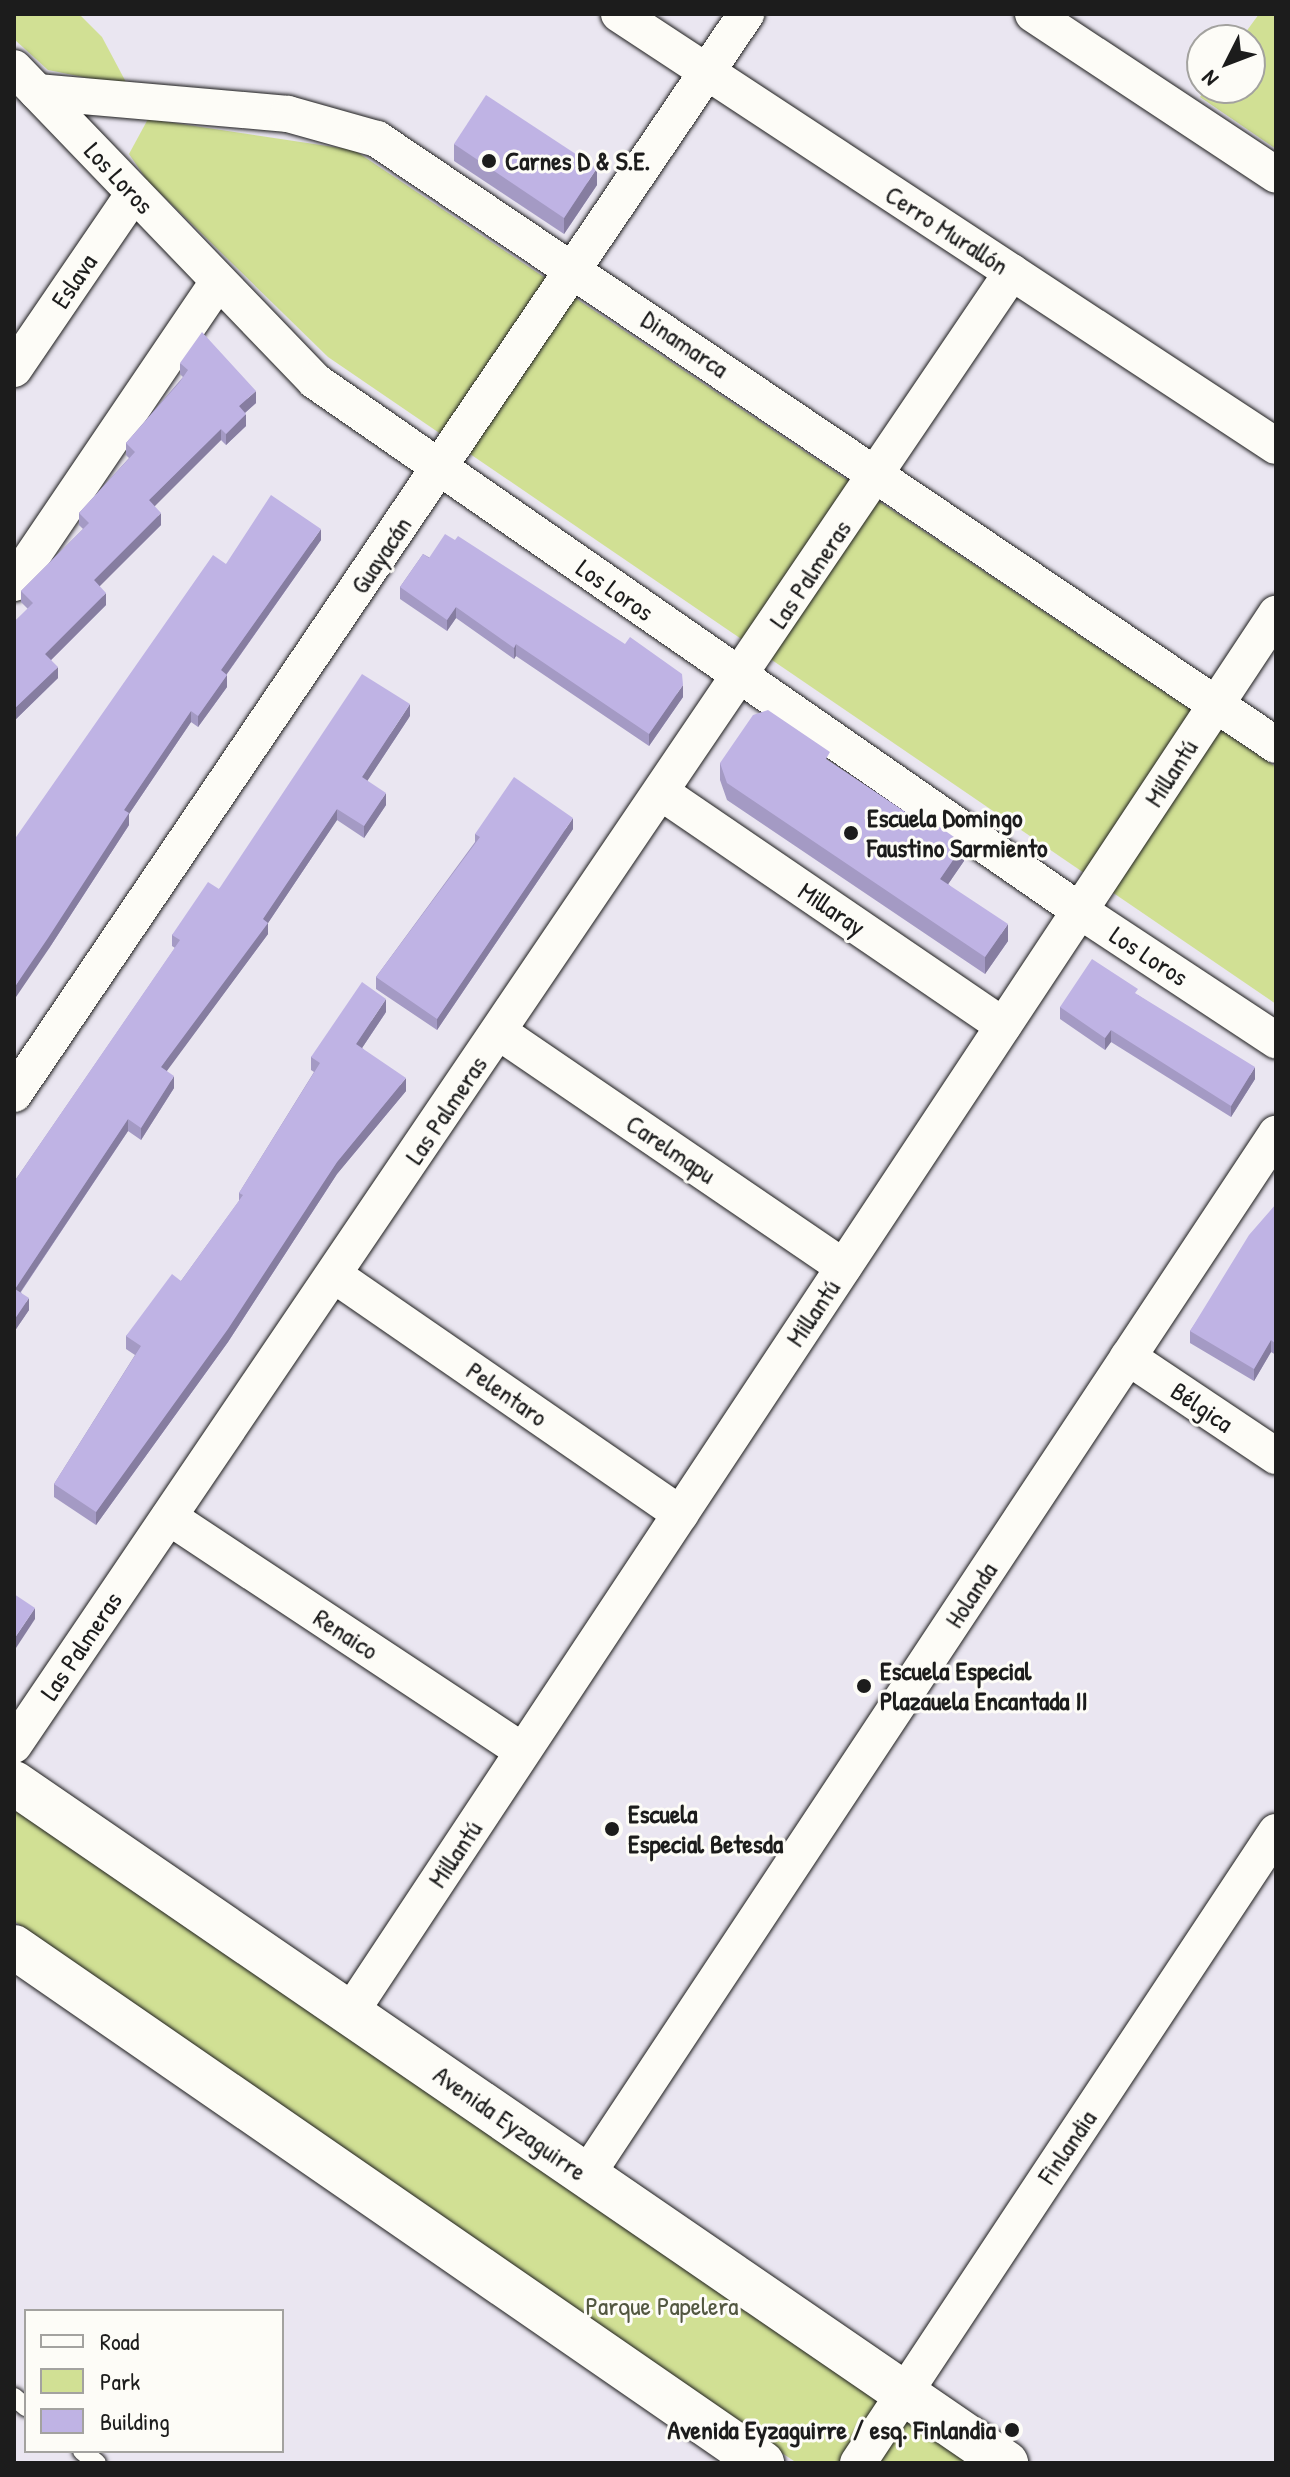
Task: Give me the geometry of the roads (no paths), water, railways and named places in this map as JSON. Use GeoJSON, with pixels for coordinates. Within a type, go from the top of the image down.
{"type":"FeatureCollection","features":[{"type":"Feature","properties":{"kind":"main road","name":"Avenida Eyzaguirre"},"geometry":{"type":"LineString","coordinates":[[14,1783],[1006,2463]]}},
{"type":"Feature","properties":{"kind":"main road"},"geometry":{"type":"LineString","coordinates":[[14,1947],[762,2463]]}},
{"type":"Feature","properties":{"kind":"street","name":"Cerro Murallón"},"geometry":{"type":"LineString","coordinates":[[619,14],[1276,446]]}},
{"type":"Feature","properties":{"kind":"street","name":"Guayacán"},"geometry":{"type":"LineString","coordinates":[[14,1094],[576,270],[746,14]]}},
{"type":"Feature","properties":{"kind":"street"},"geometry":{"type":"LineString","coordinates":[[1033,14],[1276,175]]}},
{"type":"Feature","properties":{"kind":"street","name":"Dinamarca"},"geometry":{"type":"LineString","coordinates":[[26,80],[288,114],[355,129],[399,151],[1276,745]]}},
{"type":"Feature","properties":{"kind":"street","name":"Los Loros"},"geometry":{"type":"LineString","coordinates":[[26,80],[217,283],[315,381],[1080,911],[1276,1040]]}},
{"type":"Feature","properties":{"kind":"street","name":"Eslava"},"geometry":{"type":"LineString","coordinates":[[14,369],[134,193]]}},
{"type":"Feature","properties":{"kind":"street","name":"Las Palmeras"},"geometry":{"type":"LineString","coordinates":[[14,1745],[878,475],[1012,272]]}},
{"type":"Feature","properties":{"kind":"street"},"geometry":{"type":"LineString","coordinates":[[14,583],[217,283]]}},
{"type":"Feature","properties":{"kind":"street","name":"Millantú"},"geometry":{"type":"LineString","coordinates":[[350,2013],[1276,614]]}},
{"type":"Feature","properties":{"kind":"street","name":"Millaray"},"geometry":{"type":"LineString","coordinates":[[662,793],[1003,1026]]}},
{"type":"Feature","properties":{"kind":"street","name":"Carelmapu"},"geometry":{"type":"LineString","coordinates":[[499,1032],[843,1267]]}},
{"type":"Feature","properties":{"kind":"street","name":"Holanda"},"geometry":{"type":"LineString","coordinates":[[586,2176],[1276,1134]]}},
{"type":"Feature","properties":{"kind":"street","name":"Pelentaro"},"geometry":{"type":"LineString","coordinates":[[334,1275],[680,1514]]}},
{"type":"Feature","properties":{"kind":"street","name":"Bélgica"},"geometry":{"type":"LineString","coordinates":[[1128,1357],[1276,1456]]}},
{"type":"Feature","properties":{"kind":"street","name":"Renaico"},"geometry":{"type":"LineString","coordinates":[[169,1517],[523,1751]]}},
{"type":"Feature","properties":{"kind":"street","name":"Finlandia"},"geometry":{"type":"LineString","coordinates":[[858,2463],[1276,1832]]}},
{"type":"Feature","properties":{"kind":"place","name":"Carnes D & S.E."},"geometry":{"type":"Point","coordinates":[489,161]}},
{"type":"Feature","properties":{"kind":"place","name":"Escuela Domingo Faustino Sarmiento"},"geometry":{"type":"Point","coordinates":[851,833]}},
{"type":"Feature","properties":{"kind":"place","name":"Escuela Especial Plazauela Encantada II"},"geometry":{"type":"Point","coordinates":[864,1686]}},
{"type":"Feature","properties":{"kind":"place","name":"Escuela Especial Betesda"},"geometry":{"type":"Point","coordinates":[612,1829]}},
{"type":"Feature","properties":{"kind":"place","name":"Avenida Eyzaguirre / esq. Finlandia"},"geometry":{"type":"Point","coordinates":[1012,2430]}},
{"type":"Feature","properties":{"kind":"park label","name":"Parque Papelera"},"geometry":{"type":"Point","coordinates":[662,2306]}}]}
